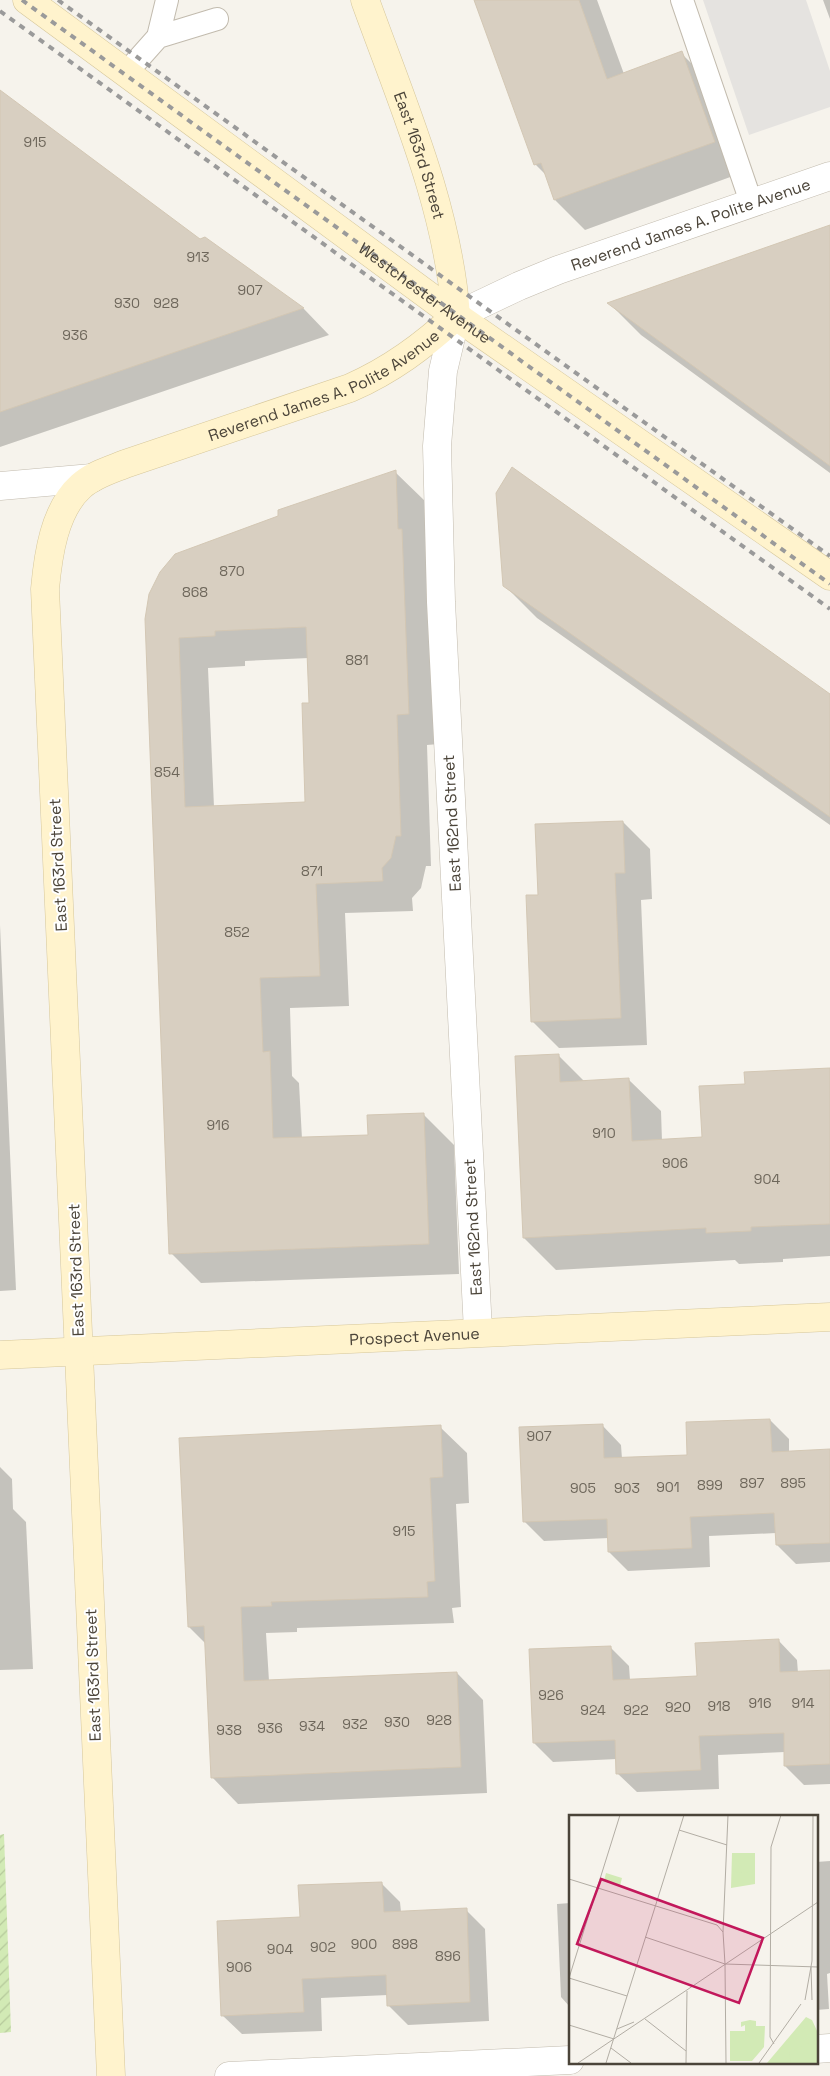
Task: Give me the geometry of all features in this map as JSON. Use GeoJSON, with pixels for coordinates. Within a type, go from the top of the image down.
{"type":"FeatureCollection","features":[{"type":"Feature","properties":{"kind":"main road","name":"Westchester Avenue"},"geometry":{"type":"LineString","coordinates":[[27,0],[456,316],[830,576]]}},
{"type":"Feature","properties":{"kind":"main road","name":"East 163rd Street"},"geometry":{"type":"LineString","coordinates":[[365,0],[430,182],[454,282],[456,316]]}},
{"type":"Feature","properties":{"kind":"main road","name":"Reverend James A. Polite Avenue"},"geometry":{"type":"LineString","coordinates":[[92,478],[125,464],[350,388],[371,379],[415,352],[456,316]]}},
{"type":"Feature","properties":{"kind":"main road","name":"East 163rd Street"},"geometry":{"type":"LineString","coordinates":[[92,478],[80,487],[59,521],[47,568],[45,589],[111,2076]]}},
{"type":"Feature","properties":{"kind":"main road","name":"Prospect Avenue"},"geometry":{"type":"LineString","coordinates":[[0,1355],[478,1331],[830,1317]]}},
{"type":"Feature","properties":{"kind":"street","name":"Reverend James A. Polite Avenue"},"geometry":{"type":"LineString","coordinates":[[456,316],[551,273],[830,176]]}},
{"type":"Feature","properties":{"kind":"street","name":"East 162nd Street"},"geometry":{"type":"LineString","coordinates":[[456,316],[442,371],[438,411],[441,602],[478,1331]]}},
{"type":"Feature","properties":{"kind":"street","name":"Reverend James A. Polite Avenue"},"geometry":{"type":"LineString","coordinates":[[0,486],[92,478]]}},
{"type":"Feature","properties":{"kind":"street"},"geometry":{"type":"LineString","coordinates":[[229,2076],[569,2060]]}},
{"type":"Feature","properties":{"kind":"lane"},"geometry":{"type":"LineString","coordinates":[[126,73],[158,37],[167,0]]}},
{"type":"Feature","properties":{"kind":"lane"},"geometry":{"type":"LineString","coordinates":[[682,0],[751,202]]}},
{"type":"Feature","properties":{"kind":"lane"},"geometry":{"type":"LineString","coordinates":[[158,37],[216,19]]}},
{"type":"Feature","properties":{"kind":"green space"},"geometry":{"type":"Polygon","coordinates":[[[4,1834],[11,2032],[0,2033],[0,1835],[4,1834]]]}},
{"type":"Feature","properties":{"kind":"shaded area"},"geometry":{"type":"Polygon","coordinates":[[[703,0],[806,0],[830,71],[830,107],[749,135],[703,0]]]}},
{"type":"Feature","properties":{"kind":"building"},"geometry":{"type":"Polygon","coordinates":[[[474,0],[579,0],[607,79],[682,51],[715,142],[554,200],[541,163],[534,165],[474,0]]]}},
{"type":"Feature","properties":{"kind":"building"},"geometry":{"type":"Polygon","coordinates":[[[0,90],[200,239],[205,237],[304,308],[0,412],[0,90]]]}},
{"type":"Feature","properties":{"kind":"building"},"geometry":{"type":"Polygon","coordinates":[[[830,225],[830,466],[607,303],[830,225]]]}},
{"type":"Feature","properties":{"kind":"building"},"geometry":{"type":"Polygon","coordinates":[[[512,467],[830,694],[830,817],[503,586],[496,493],[512,467]]]}},
{"type":"Feature","properties":{"kind":"building"},"geometry":{"type":"Polygon","coordinates":[[[396,470],[398,529],[402,529],[409,714],[397,715],[401,836],[396,836],[391,858],[382,868],[383,881],[316,884],[320,976],[260,978],[263,1052],[270,1051],[273,1138],[368,1135],[367,1115],[424,1113],[429,1244],[169,1254],[145,619],[149,594],[160,572],[175,554],[278,516],[278,510],[396,470]],[[306,627],[215,631],[215,636],[179,638],[185,807],[305,802],[302,703],[309,703],[306,627]]]}},
{"type":"Feature","properties":{"kind":"building"},"geometry":{"type":"Polygon","coordinates":[[[623,821],[625,873],[615,873],[621,1018],[531,1022],[526,895],[538,895],[535,824],[623,821]]]}},
{"type":"Feature","properties":{"kind":"building"},"geometry":{"type":"Polygon","coordinates":[[[559,1054],[560,1082],[629,1078],[632,1141],[702,1137],[699,1086],[745,1084],[744,1072],[830,1068],[830,1224],[751,1227],[751,1231],[706,1233],[706,1228],[523,1238],[515,1056],[559,1054]]]}},
{"type":"Feature","properties":{"kind":"building"},"geometry":{"type":"Polygon","coordinates":[[[770,1419],[772,1452],[830,1449],[830,1543],[776,1545],[774,1513],[690,1517],[692,1548],[608,1552],[607,1519],[523,1522],[519,1427],[603,1424],[604,1458],[687,1455],[686,1422],[770,1419]]]}},
{"type":"Feature","properties":{"kind":"building"},"geometry":{"type":"Polygon","coordinates":[[[441,1425],[443,1477],[430,1478],[435,1581],[427,1582],[428,1597],[271,1602],[272,1606],[241,1607],[244,1681],[457,1672],[461,1767],[211,1778],[204,1626],[188,1627],[179,1438],[441,1425]]]}},
{"type":"Feature","properties":{"kind":"building"},"geometry":{"type":"Polygon","coordinates":[[[779,1639],[780,1672],[830,1670],[830,1764],[784,1766],[784,1733],[699,1736],[701,1770],[616,1774],[615,1740],[533,1743],[529,1649],[611,1646],[613,1680],[697,1676],[695,1643],[779,1639]]]}},
{"type":"Feature","properties":{"kind":"building"},"geometry":{"type":"Polygon","coordinates":[[[382,1882],[384,1912],[467,1908],[470,2002],[387,2006],[386,1975],[302,1979],[304,2012],[221,2016],[217,1921],[300,1917],[298,1885],[382,1882]]]}},
{"type":"Feature","properties":{"kind":"railway"},"geometry":{"type":"LineString","coordinates":[[22,0],[830,584]]}},
{"type":"Feature","properties":{"kind":"railway"},"geometry":{"type":"LineString","coordinates":[[58,0],[830,556]]}},
{"type":"Feature","properties":{"kind":"railway"},"geometry":{"type":"LineString","coordinates":[[0,11],[830,609]]}}]}
